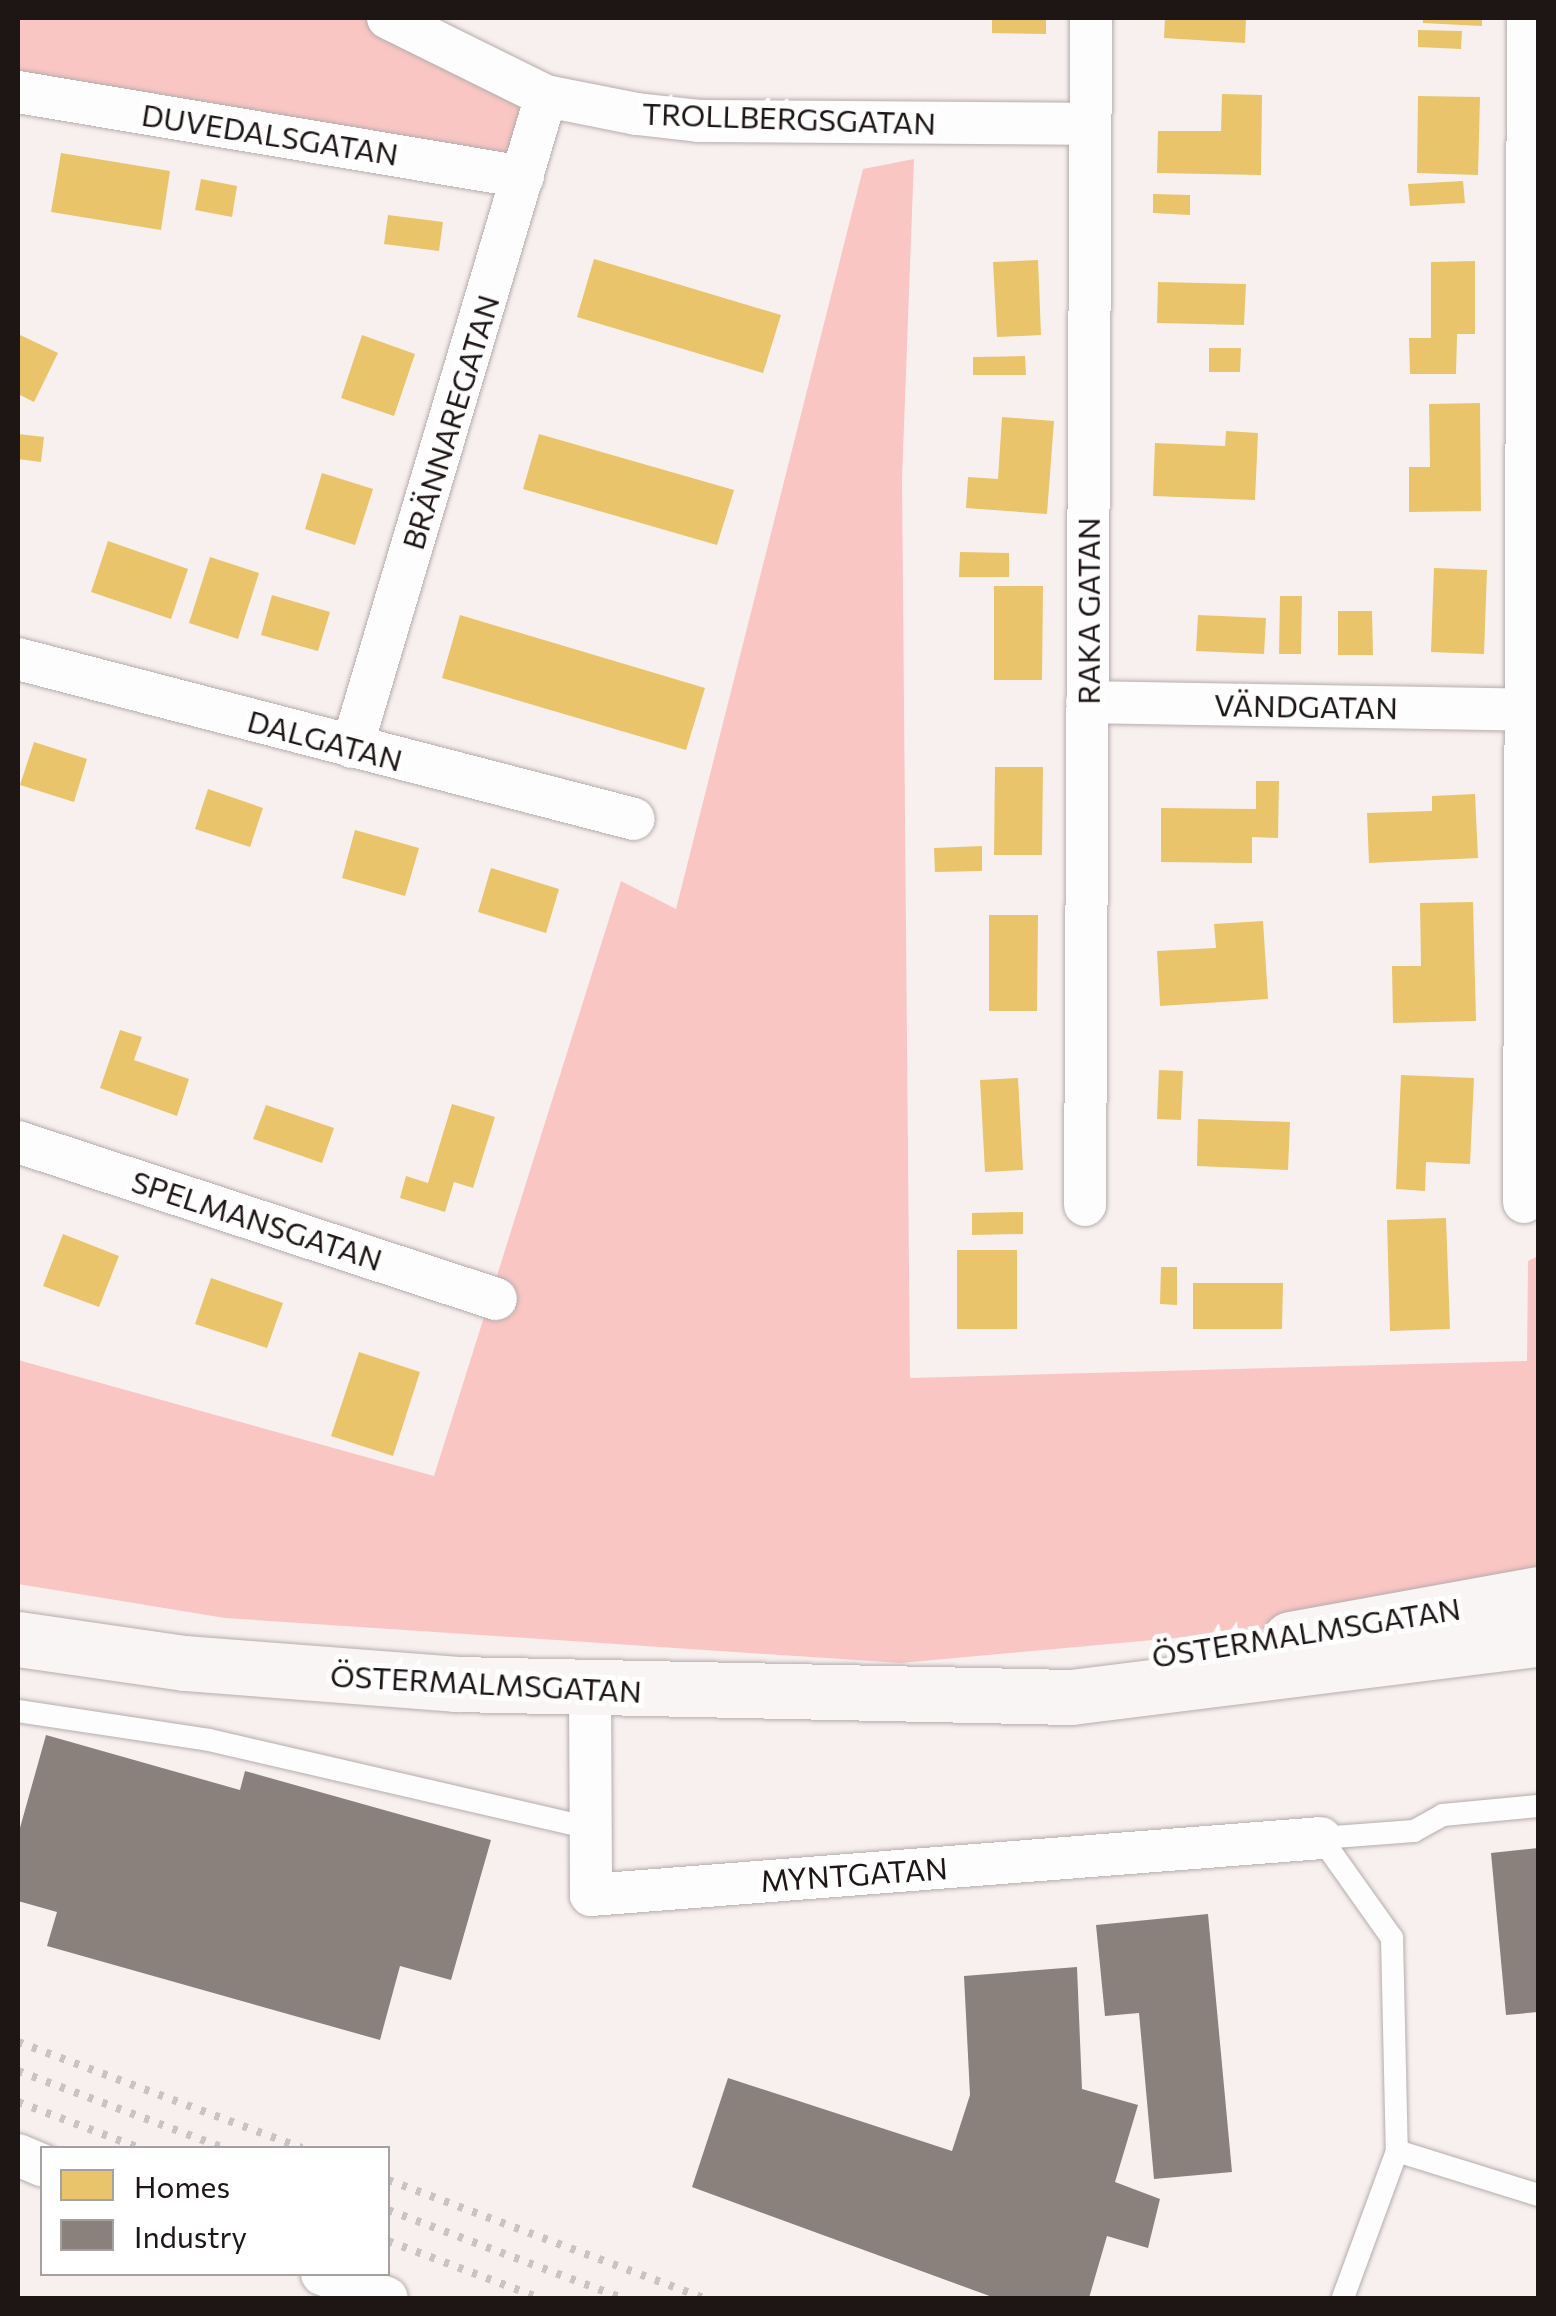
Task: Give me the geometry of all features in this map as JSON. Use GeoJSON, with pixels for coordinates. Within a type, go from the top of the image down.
{"type":"FeatureCollection","features":[{"type":"Feature","properties":{"kind":"main road","name":"ÖSTERMALMSGATAN"},"geometry":{"type":"LineString","coordinates":[[956,1692],[1067,1667],[1258,1646],[1538,1594]]}},
{"type":"Feature","properties":{"kind":"main road","name":"ÖSTERMALMSGATAN"},"geometry":{"type":"LineString","coordinates":[[18,1639],[185,1663],[590,1690],[1140,1693],[1538,1639]]}},
{"type":"Feature","properties":{"kind":"street","name":"TROLLBERGSGATAN"},"geometry":{"type":"LineString","coordinates":[[388,18],[546,96],[698,121],[1090,124]]}},
{"type":"Feature","properties":{"kind":"street","name":"RAKA GATAN"},"geometry":{"type":"LineString","coordinates":[[1085,1205],[1091,18]]}},
{"type":"Feature","properties":{"kind":"street"},"geometry":{"type":"LineString","coordinates":[[1524,1202],[1528,18]]}},
{"type":"Feature","properties":{"kind":"street","name":"DUVEDALSGATAN"},"geometry":{"type":"LineString","coordinates":[[18,92],[523,177]]}},
{"type":"Feature","properties":{"kind":"street","name":"BRÄNNAREGATAN"},"geometry":{"type":"LineString","coordinates":[[352,747],[546,96]]}},
{"type":"Feature","properties":{"kind":"street","name":"DALGATAN"},"geometry":{"type":"LineString","coordinates":[[18,659],[634,819]]}},
{"type":"Feature","properties":{"kind":"street","name":"VÄNDGATAN"},"geometry":{"type":"LineString","coordinates":[[1087,702],[1525,710]]}},
{"type":"Feature","properties":{"kind":"street","name":"SPELMANSGATAN"},"geometry":{"type":"LineString","coordinates":[[18,1142],[496,1298]]}},
{"type":"Feature","properties":{"kind":"street","name":"MYNTGATAN"},"geometry":{"type":"LineString","coordinates":[[590,1690],[590,1895],[1321,1838]]}},
{"type":"Feature","properties":{"kind":"street"},"geometry":{"type":"LineString","coordinates":[[327,2276],[387,2298]]}},
{"type":"Feature","properties":{"kind":"lane"},"geometry":{"type":"LineString","coordinates":[[18,1711],[209,1740],[590,1828]]}},
{"type":"Feature","properties":{"kind":"lane"},"geometry":{"type":"LineString","coordinates":[[1321,1838],[1414,1831],[1443,1815],[1538,1806]]}},
{"type":"Feature","properties":{"kind":"lane"},"geometry":{"type":"LineString","coordinates":[[1321,1838],[1392,1938],[1397,2151],[1343,2298]]}},
{"type":"Feature","properties":{"kind":"lane"},"geometry":{"type":"LineString","coordinates":[[1397,2151],[1538,2195]]}},
{"type":"Feature","properties":{"kind":"shaded area"},"geometry":{"type":"Polygon","coordinates":[[[18,18],[394,18],[545,101],[536,188],[18,98],[18,18]]]}},
{"type":"Feature","properties":{"kind":"shaded area"},"geometry":{"type":"Polygon","coordinates":[[[914,159],[902,479],[910,1378],[1527,1361],[1528,1261],[1538,1256],[1538,1574],[1252,1631],[901,1663],[225,1618],[18,1584],[18,1360],[434,1476],[621,881],[676,909],[863,169],[914,159]]]}},
{"type":"Feature","properties":{"kind":"building: Homes"},"geometry":{"type":"Polygon","coordinates":[[[992,18],[1046,18],[1046,34],[992,33],[992,18]]]}},
{"type":"Feature","properties":{"kind":"building: Homes"},"geometry":{"type":"Polygon","coordinates":[[[1165,18],[1246,18],[1245,43],[1164,38],[1165,18]]]}},
{"type":"Feature","properties":{"kind":"building: Homes"},"geometry":{"type":"Polygon","coordinates":[[[1423,18],[1482,18],[1482,26],[1423,23],[1423,18]]]}},
{"type":"Feature","properties":{"kind":"building: Homes"},"geometry":{"type":"Polygon","coordinates":[[[1418,30],[1462,31],[1461,49],[1418,47],[1418,30]]]}},
{"type":"Feature","properties":{"kind":"building: Homes"},"geometry":{"type":"Polygon","coordinates":[[[1222,94],[1262,95],[1261,175],[1157,173],[1158,131],[1221,131],[1222,94]]]}},
{"type":"Feature","properties":{"kind":"building: Homes"},"geometry":{"type":"Polygon","coordinates":[[[1418,96],[1480,97],[1478,175],[1417,173],[1418,96]]]}},
{"type":"Feature","properties":{"kind":"building: Homes"},"geometry":{"type":"Polygon","coordinates":[[[61,153],[170,171],[161,230],[51,212],[61,153]]]}},
{"type":"Feature","properties":{"kind":"building: Homes"},"geometry":{"type":"Polygon","coordinates":[[[201,179],[237,186],[232,217],[195,210],[201,179]]]}},
{"type":"Feature","properties":{"kind":"building: Homes"},"geometry":{"type":"Polygon","coordinates":[[[1463,181],[1465,203],[1410,206],[1408,184],[1463,181]]]}},
{"type":"Feature","properties":{"kind":"building: Homes"},"geometry":{"type":"Polygon","coordinates":[[[1153,194],[1190,195],[1190,215],[1153,213],[1153,194]]]}},
{"type":"Feature","properties":{"kind":"building: Homes"},"geometry":{"type":"Polygon","coordinates":[[[388,215],[443,222],[439,251],[384,244],[388,215]]]}},
{"type":"Feature","properties":{"kind":"building: Homes"},"geometry":{"type":"Polygon","coordinates":[[[594,259],[781,315],[763,373],[577,317],[594,259]]]}},
{"type":"Feature","properties":{"kind":"building: Homes"},"geometry":{"type":"Polygon","coordinates":[[[1038,260],[1041,335],[997,337],[993,262],[1038,260]]]}},
{"type":"Feature","properties":{"kind":"building: Homes"},"geometry":{"type":"Polygon","coordinates":[[[1475,261],[1475,334],[1457,334],[1456,374],[1410,374],[1409,338],[1431,338],[1431,262],[1475,261]]]}},
{"type":"Feature","properties":{"kind":"building: Homes"},"geometry":{"type":"Polygon","coordinates":[[[1158,282],[1246,284],[1244,325],[1157,323],[1158,282]]]}},
{"type":"Feature","properties":{"kind":"building: Homes"},"geometry":{"type":"Polygon","coordinates":[[[18,334],[58,353],[34,402],[18,394],[18,334]]]}},
{"type":"Feature","properties":{"kind":"building: Homes"},"geometry":{"type":"Polygon","coordinates":[[[362,335],[415,354],[394,416],[341,398],[362,335]]]}},
{"type":"Feature","properties":{"kind":"building: Homes"},"geometry":{"type":"Polygon","coordinates":[[[1209,348],[1241,348],[1240,372],[1209,372],[1209,348]]]}},
{"type":"Feature","properties":{"kind":"building: Homes"},"geometry":{"type":"Polygon","coordinates":[[[1025,356],[1026,375],[973,375],[973,357],[1025,356]]]}},
{"type":"Feature","properties":{"kind":"building: Homes"},"geometry":{"type":"Polygon","coordinates":[[[1480,403],[1481,511],[1409,512],[1409,467],[1430,467],[1429,404],[1480,403]]]}},
{"type":"Feature","properties":{"kind":"building: Homes"},"geometry":{"type":"Polygon","coordinates":[[[1002,417],[1054,421],[1047,514],[966,508],[968,477],[998,479],[1002,417]]]}},
{"type":"Feature","properties":{"kind":"building: Homes"},"geometry":{"type":"Polygon","coordinates":[[[1226,431],[1258,433],[1255,500],[1153,496],[1155,443],[1225,446],[1226,431]]]}},
{"type":"Feature","properties":{"kind":"building: Homes"},"geometry":{"type":"Polygon","coordinates":[[[18,434],[44,437],[41,462],[18,459],[18,434]]]}},
{"type":"Feature","properties":{"kind":"building: Homes"},"geometry":{"type":"Polygon","coordinates":[[[539,434],[734,490],[717,545],[523,489],[539,434]]]}},
{"type":"Feature","properties":{"kind":"building: Homes"},"geometry":{"type":"Polygon","coordinates":[[[322,473],[373,489],[355,545],[305,529],[322,473]]]}},
{"type":"Feature","properties":{"kind":"building: Homes"},"geometry":{"type":"Polygon","coordinates":[[[108,541],[188,569],[171,619],[91,592],[108,541]]]}},
{"type":"Feature","properties":{"kind":"building: Homes"},"geometry":{"type":"Polygon","coordinates":[[[960,552],[1009,553],[1009,577],[959,577],[960,552]]]}},
{"type":"Feature","properties":{"kind":"building: Homes"},"geometry":{"type":"Polygon","coordinates":[[[210,557],[259,573],[238,639],[189,623],[210,557]]]}},
{"type":"Feature","properties":{"kind":"building: Homes"},"geometry":{"type":"Polygon","coordinates":[[[1434,568],[1487,570],[1484,654],[1431,652],[1434,568]]]}},
{"type":"Feature","properties":{"kind":"building: Homes"},"geometry":{"type":"Polygon","coordinates":[[[994,586],[1043,586],[1042,680],[994,680],[994,586]]]}},
{"type":"Feature","properties":{"kind":"building: Homes"},"geometry":{"type":"Polygon","coordinates":[[[272,595],[330,612],[318,651],[261,635],[272,595]]]}},
{"type":"Feature","properties":{"kind":"building: Homes"},"geometry":{"type":"Polygon","coordinates":[[[1280,596],[1302,596],[1301,654],[1279,654],[1280,596]]]}},
{"type":"Feature","properties":{"kind":"building: Homes"},"geometry":{"type":"Polygon","coordinates":[[[1338,611],[1372,611],[1373,655],[1338,655],[1338,611]]]}},
{"type":"Feature","properties":{"kind":"building: Homes"},"geometry":{"type":"Polygon","coordinates":[[[460,615],[705,688],[686,750],[442,678],[460,615]]]}},
{"type":"Feature","properties":{"kind":"building: Homes"},"geometry":{"type":"Polygon","coordinates":[[[1198,615],[1266,618],[1264,654],[1196,651],[1198,615]]]}},
{"type":"Feature","properties":{"kind":"building: Homes"},"geometry":{"type":"Polygon","coordinates":[[[34,742],[87,759],[74,802],[20,785],[34,742]]]}},
{"type":"Feature","properties":{"kind":"building: Homes"},"geometry":{"type":"Polygon","coordinates":[[[995,767],[1043,767],[1042,855],[994,855],[995,767]]]}},
{"type":"Feature","properties":{"kind":"building: Homes"},"geometry":{"type":"Polygon","coordinates":[[[1256,781],[1279,781],[1278,838],[1252,837],[1252,863],[1161,862],[1161,808],[1256,809],[1256,781]]]}},
{"type":"Feature","properties":{"kind":"building: Homes"},"geometry":{"type":"Polygon","coordinates":[[[208,789],[263,808],[250,847],[195,829],[208,789]]]}},
{"type":"Feature","properties":{"kind":"building: Homes"},"geometry":{"type":"Polygon","coordinates":[[[1475,794],[1478,858],[1369,863],[1367,813],[1432,811],[1432,796],[1475,794]]]}},
{"type":"Feature","properties":{"kind":"building: Homes"},"geometry":{"type":"Polygon","coordinates":[[[355,830],[419,848],[405,896],[342,878],[355,830]]]}},
{"type":"Feature","properties":{"kind":"building: Homes"},"geometry":{"type":"Polygon","coordinates":[[[982,846],[982,871],[935,872],[934,848],[982,846]]]}},
{"type":"Feature","properties":{"kind":"building: Homes"},"geometry":{"type":"Polygon","coordinates":[[[491,868],[559,889],[546,933],[478,912],[491,868]]]}},
{"type":"Feature","properties":{"kind":"building: Homes"},"geometry":{"type":"Polygon","coordinates":[[[1473,902],[1476,1021],[1393,1023],[1392,966],[1421,966],[1420,903],[1473,902]]]}},
{"type":"Feature","properties":{"kind":"building: Homes"},"geometry":{"type":"Polygon","coordinates":[[[989,915],[1038,915],[1037,1011],[989,1011],[989,915]]]}},
{"type":"Feature","properties":{"kind":"building: Homes"},"geometry":{"type":"Polygon","coordinates":[[[1263,921],[1268,999],[1160,1006],[1157,951],[1216,948],[1214,924],[1263,921]]]}},
{"type":"Feature","properties":{"kind":"building: Homes"},"geometry":{"type":"Polygon","coordinates":[[[120,1030],[142,1037],[134,1060],[189,1079],[177,1116],[100,1088],[120,1030]]]}},
{"type":"Feature","properties":{"kind":"building: Homes"},"geometry":{"type":"Polygon","coordinates":[[[1159,1070],[1183,1071],[1181,1120],[1157,1119],[1159,1070]]]}},
{"type":"Feature","properties":{"kind":"building: Homes"},"geometry":{"type":"Polygon","coordinates":[[[1401,1075],[1474,1078],[1470,1164],[1426,1162],[1425,1191],[1396,1189],[1401,1075]]]}},
{"type":"Feature","properties":{"kind":"building: Homes"},"geometry":{"type":"Polygon","coordinates":[[[1018,1078],[1023,1170],[985,1172],[980,1080],[1018,1078]]]}},
{"type":"Feature","properties":{"kind":"building: Homes"},"geometry":{"type":"Polygon","coordinates":[[[452,1104],[495,1117],[473,1188],[454,1182],[445,1212],[400,1198],[406,1176],[428,1183],[452,1104]]]}},
{"type":"Feature","properties":{"kind":"building: Homes"},"geometry":{"type":"Polygon","coordinates":[[[266,1105],[334,1128],[322,1163],[253,1139],[266,1105]]]}},
{"type":"Feature","properties":{"kind":"building: Homes"},"geometry":{"type":"Polygon","coordinates":[[[1198,1119],[1290,1122],[1288,1170],[1197,1166],[1198,1119]]]}},
{"type":"Feature","properties":{"kind":"building: Homes"},"geometry":{"type":"Polygon","coordinates":[[[1023,1212],[1023,1234],[972,1235],[972,1213],[1023,1212]]]}},
{"type":"Feature","properties":{"kind":"building: Homes"},"geometry":{"type":"Polygon","coordinates":[[[1446,1218],[1450,1329],[1390,1331],[1387,1220],[1446,1218]]]}},
{"type":"Feature","properties":{"kind":"building: Homes"},"geometry":{"type":"Polygon","coordinates":[[[63,1234],[119,1256],[99,1307],[43,1286],[63,1234]]]}},
{"type":"Feature","properties":{"kind":"building: Homes"},"geometry":{"type":"Polygon","coordinates":[[[957,1250],[1017,1250],[1017,1329],[957,1329],[957,1250]]]}},
{"type":"Feature","properties":{"kind":"building: Homes"},"geometry":{"type":"Polygon","coordinates":[[[1161,1267],[1177,1267],[1177,1305],[1160,1304],[1161,1267]]]}},
{"type":"Feature","properties":{"kind":"building: Homes"},"geometry":{"type":"Polygon","coordinates":[[[211,1278],[283,1303],[267,1348],[195,1324],[211,1278]]]}},
{"type":"Feature","properties":{"kind":"building: Homes"},"geometry":{"type":"Polygon","coordinates":[[[1193,1283],[1283,1283],[1282,1329],[1193,1329],[1193,1283]]]}},
{"type":"Feature","properties":{"kind":"building: Homes"},"geometry":{"type":"Polygon","coordinates":[[[359,1352],[420,1372],[393,1456],[331,1436],[359,1352]]]}},
{"type":"Feature","properties":{"kind":"building: Industry"},"geometry":{"type":"Polygon","coordinates":[[[46,1735],[240,1790],[245,1771],[491,1840],[451,1980],[400,1966],[380,2040],[47,1946],[57,1912],[18,1901],[18,1835],[46,1735]]]}},
{"type":"Feature","properties":{"kind":"building: Industry"},"geometry":{"type":"Polygon","coordinates":[[[1538,1848],[1538,2012],[1506,2015],[1491,1853],[1538,1848]]]}},
{"type":"Feature","properties":{"kind":"building: Industry"},"geometry":{"type":"Polygon","coordinates":[[[1208,1914],[1232,2172],[1154,2179],[1139,2013],[1105,2016],[1096,1925],[1208,1914]]]}},
{"type":"Feature","properties":{"kind":"building: Industry"},"geometry":{"type":"Polygon","coordinates":[[[1077,1967],[1082,2089],[1138,2105],[1115,2182],[1160,2199],[1148,2248],[1107,2236],[1089,2298],[995,2298],[692,2187],[728,2078],[952,2151],[970,2095],[964,1976],[1077,1967]]]}},
{"type":"Feature","properties":{"kind":"railway"},"geometry":{"type":"LineString","coordinates":[[18,2042],[297,2146]]}},
{"type":"Feature","properties":{"kind":"railway"},"geometry":{"type":"LineString","coordinates":[[18,2071],[219,2146]]}},
{"type":"Feature","properties":{"kind":"railway"},"geometry":{"type":"LineString","coordinates":[[18,2102],[135,2146]]}},
{"type":"Feature","properties":{"kind":"railway"},"geometry":{"type":"LineString","coordinates":[[390,2181],[703,2298]]}},
{"type":"Feature","properties":{"kind":"railway"},"geometry":{"type":"LineString","coordinates":[[390,2211],[622,2298]]}},
{"type":"Feature","properties":{"kind":"railway"},"geometry":{"type":"LineString","coordinates":[[390,2242],[540,2298]]}}]}
